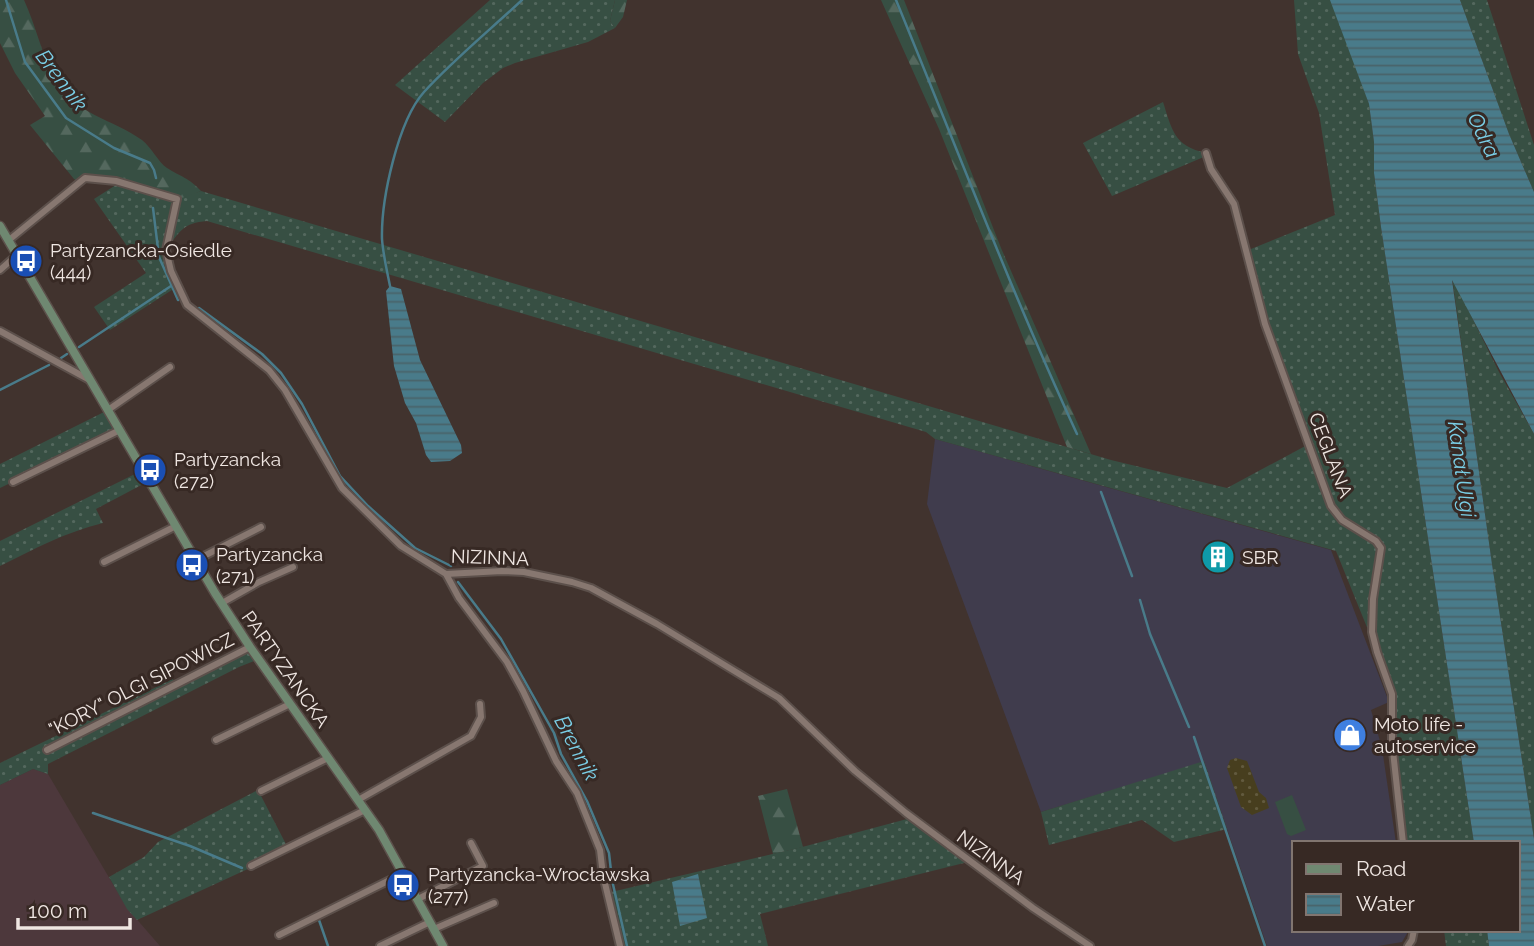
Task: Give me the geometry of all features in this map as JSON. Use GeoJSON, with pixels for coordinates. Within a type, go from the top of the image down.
{"type":"FeatureCollection","features":[{"type":"Feature","properties":{"kind":"main road","name":"PARTYZANCKA"},"geometry":{"type":"LineString","coordinates":[[0,226],[222,603],[365,810],[404,873],[443,946]]}},
{"type":"Feature","properties":{"kind":"street","name":"CEGLANA"},"geometry":{"type":"LineString","coordinates":[[1206,153],[1211,169],[1234,204],[1265,324],[1331,506],[1342,520],[1376,541],[1381,548],[1372,632],[1392,694],[1392,743],[1403,841]]}},
{"type":"Feature","properties":{"kind":"street","name":"NIZINNA"},"geometry":{"type":"LineString","coordinates":[[9,240],[79,182],[89,178],[116,181],[177,199],[166,250],[171,271],[187,305],[240,345],[277,379],[334,477],[350,497],[401,546],[446,573],[502,570],[535,574],[591,587],[657,624],[779,698],[855,771],[909,816],[1033,908],[1090,946]]}},
{"type":"Feature","properties":{"kind":"street"},"geometry":{"type":"LineString","coordinates":[[0,270],[17,255]]}},
{"type":"Feature","properties":{"kind":"street"},"geometry":{"type":"LineString","coordinates":[[0,331],[90,380]]}},
{"type":"Feature","properties":{"kind":"street"},"geometry":{"type":"LineString","coordinates":[[108,410],[170,367]]}},
{"type":"Feature","properties":{"kind":"street"},"geometry":{"type":"LineString","coordinates":[[13,482],[120,430]]}},
{"type":"Feature","properties":{"kind":"street"},"geometry":{"type":"LineString","coordinates":[[104,562],[176,526]]}},
{"type":"Feature","properties":{"kind":"street"},"geometry":{"type":"LineString","coordinates":[[196,560],[261,527]]}},
{"type":"Feature","properties":{"kind":"street"},"geometry":{"type":"LineString","coordinates":[[222,603],[293,567]]}},
{"type":"Feature","properties":{"kind":"street"},"geometry":{"type":"LineString","coordinates":[[446,573],[459,598],[507,662],[556,761],[577,793],[600,850],[603,875],[620,946]]}},
{"type":"Feature","properties":{"kind":"street","name":"\"KORY\" OLGI SIPOWICZ"},"geometry":{"type":"LineString","coordinates":[[47,750],[250,646]]}},
{"type":"Feature","properties":{"kind":"street"},"geometry":{"type":"LineString","coordinates":[[216,740],[290,704]]}},
{"type":"Feature","properties":{"kind":"street"},"geometry":{"type":"LineString","coordinates":[[358,800],[471,736],[481,717],[480,704]]}},
{"type":"Feature","properties":{"kind":"street"},"geometry":{"type":"LineString","coordinates":[[261,790],[328,758]]}},
{"type":"Feature","properties":{"kind":"street"},"geometry":{"type":"LineString","coordinates":[[251,866],[365,810]]}},
{"type":"Feature","properties":{"kind":"street"},"geometry":{"type":"LineString","coordinates":[[418,899],[483,866],[471,843]]}},
{"type":"Feature","properties":{"kind":"street"},"geometry":{"type":"LineString","coordinates":[[279,935],[404,873]]}},
{"type":"Feature","properties":{"kind":"street"},"geometry":{"type":"LineString","coordinates":[[380,946],[494,903]]}},
{"type":"Feature","properties":{"kind":"shaded area"},"geometry":{"type":"Polygon","coordinates":[[[935,439],[1331,550],[1389,702],[1371,710],[1382,748],[1396,841],[1292,841],[1292,932],[1408,932],[1402,942],[1378,946],[1267,946],[1204,762],[1041,812],[927,504],[935,439]]]}},
{"type":"Feature","properties":{"kind":"shaded area"},"geometry":{"type":"Polygon","coordinates":[[[33,769],[48,774],[127,908],[160,946],[0,946],[0,785],[33,769]]]}},
{"type":"Feature","properties":{"kind":"green space"},"geometry":{"type":"Polygon","coordinates":[[[0,0],[24,0],[55,80],[72,100],[142,140],[164,165],[201,191],[175,198],[115,181],[91,179],[79,182],[74,179],[30,125],[45,116],[15,73],[0,43],[0,0]]]}},
{"type":"Feature","properties":{"kind":"green space"},"geometry":{"type":"Polygon","coordinates":[[[490,0],[615,0],[610,21],[615,28],[588,42],[503,68],[483,83],[445,122],[395,85],[490,0]]]}},
{"type":"Feature","properties":{"kind":"green space"},"geometry":{"type":"Polygon","coordinates":[[[615,0],[627,0],[623,17],[615,28],[610,21],[615,0]]]}},
{"type":"Feature","properties":{"kind":"green space"},"geometry":{"type":"Polygon","coordinates":[[[881,0],[904,0],[1001,248],[1091,454],[1067,447],[939,129],[881,0]]]}},
{"type":"Feature","properties":{"kind":"green space"},"geometry":{"type":"Polygon","coordinates":[[[1294,0],[1333,0],[1369,104],[1381,227],[1474,841],[1403,841],[1392,742],[1392,704],[1377,652],[1336,551],[935,439],[926,432],[207,221],[187,226],[166,250],[178,286],[110,330],[94,307],[146,273],[94,199],[119,183],[177,199],[201,191],[1111,460],[1227,488],[1309,444],[1265,324],[1246,251],[1335,215],[1319,113],[1298,54],[1294,0]]]}},
{"type":"Feature","properties":{"kind":"green space"},"geometry":{"type":"Polygon","coordinates":[[[1460,0],[1487,0],[1534,145],[1534,192],[1509,134],[1460,0]]]}},
{"type":"Feature","properties":{"kind":"green space"},"geometry":{"type":"Polygon","coordinates":[[[1163,102],[1176,135],[1187,146],[1206,153],[1206,156],[1112,196],[1083,143],[1163,102]]]}},
{"type":"Feature","properties":{"kind":"green space"},"geometry":{"type":"Polygon","coordinates":[[[1452,277],[1499,372],[1534,434],[1534,839],[1492,564],[1452,277]]]}},
{"type":"Feature","properties":{"kind":"green space"},"geometry":{"type":"Polygon","coordinates":[[[108,410],[120,430],[0,488],[0,464],[108,410]]]}},
{"type":"Feature","properties":{"kind":"green space"},"geometry":{"type":"Polygon","coordinates":[[[143,470],[149,481],[96,509],[103,523],[63,536],[0,566],[0,541],[143,470]]]}},
{"type":"Feature","properties":{"kind":"green space"},"geometry":{"type":"Polygon","coordinates":[[[250,647],[259,659],[48,764],[48,774],[33,769],[0,785],[0,763],[173,679],[175,685],[250,647]]]}},
{"type":"Feature","properties":{"kind":"green space"},"geometry":{"type":"Polygon","coordinates":[[[1204,761],[1227,829],[1174,842],[1142,820],[1049,845],[1041,812],[1204,761]]]}},
{"type":"Feature","properties":{"kind":"green space"},"geometry":{"type":"Polygon","coordinates":[[[787,789],[803,847],[773,854],[758,796],[787,789]]]}},
{"type":"Feature","properties":{"kind":"green space"},"geometry":{"type":"Polygon","coordinates":[[[258,790],[289,850],[137,920],[127,909],[109,877],[144,857],[158,842],[258,790]]]}},
{"type":"Feature","properties":{"kind":"green space"},"geometry":{"type":"Polygon","coordinates":[[[1292,795],[1306,830],[1291,836],[1287,834],[1275,802],[1292,795]]]}},
{"type":"Feature","properties":{"kind":"green space"},"geometry":{"type":"Polygon","coordinates":[[[909,816],[972,861],[760,914],[768,946],[620,946],[607,893],[806,846],[907,819],[909,816]]]}},
{"type":"Feature","properties":{"kind":"green space"},"geometry":{"type":"Polygon","coordinates":[[[1444,932],[1487,932],[1489,946],[1446,946],[1444,932]]]}},
{"type":"Feature","properties":{"kind":"sand"},"geometry":{"type":"Polygon","coordinates":[[[1236,758],[1247,761],[1259,792],[1266,798],[1269,808],[1252,815],[1241,807],[1227,768],[1230,760],[1236,758]]]}},
{"type":"Feature","properties":{"kind":"water"},"geometry":{"type":"Polygon","coordinates":[[[1330,0],[1460,0],[1509,134],[1534,192],[1534,434],[1452,280],[1534,839],[1534,946],[1489,946],[1487,932],[1520,932],[1520,841],[1474,841],[1381,227],[1369,104],[1330,0]]]}},
{"type":"Feature","properties":{"kind":"water"},"geometry":{"type":"Polygon","coordinates":[[[390,286],[401,289],[420,360],[461,445],[462,453],[450,461],[431,462],[405,403],[394,366],[386,291],[390,286]]]}},
{"type":"Feature","properties":{"kind":"water"},"geometry":{"type":"Polygon","coordinates":[[[698,874],[707,918],[680,926],[672,882],[698,874]]]}},
{"type":"Feature","properties":{"kind":"waterway","name":"Brennik"},"geometry":{"type":"LineString","coordinates":[[6,0],[25,62],[66,118],[114,148],[150,163],[156,178]]}},
{"type":"Feature","properties":{"kind":"waterway"},"geometry":{"type":"LineString","coordinates":[[390,286],[382,222],[393,161],[406,122],[415,105],[435,80],[522,0]]}},
{"type":"Feature","properties":{"kind":"waterway"},"geometry":{"type":"LineString","coordinates":[[896,0],[1007,272],[1077,434]]}},
{"type":"Feature","properties":{"kind":"waterway","name":"Brennik"},"geometry":{"type":"LineString","coordinates":[[153,208],[159,257],[178,300]]}},
{"type":"Feature","properties":{"kind":"waterway"},"geometry":{"type":"LineString","coordinates":[[79,347],[171,286]]}},
{"type":"Feature","properties":{"kind":"waterway","name":"Brennik"},"geometry":{"type":"LineString","coordinates":[[199,308],[262,354],[281,373],[302,404],[340,476],[368,506],[415,548],[451,566]]}},
{"type":"Feature","properties":{"kind":"waterway"},"geometry":{"type":"LineString","coordinates":[[61,358],[67,354]]}},
{"type":"Feature","properties":{"kind":"waterway"},"geometry":{"type":"LineString","coordinates":[[0,390],[49,365]]}},
{"type":"Feature","properties":{"kind":"waterway"},"geometry":{"type":"LineString","coordinates":[[1101,492],[1132,576]]}},
{"type":"Feature","properties":{"kind":"waterway","name":"Brennik"},"geometry":{"type":"LineString","coordinates":[[458,582],[501,639],[554,733],[561,754],[587,801],[609,853],[612,880],[627,946]]}},
{"type":"Feature","properties":{"kind":"waterway"},"geometry":{"type":"LineString","coordinates":[[1140,600],[1150,634],[1189,727]]}},
{"type":"Feature","properties":{"kind":"waterway"},"geometry":{"type":"LineString","coordinates":[[1194,737],[1265,946]]}},
{"type":"Feature","properties":{"kind":"waterway"},"geometry":{"type":"LineString","coordinates":[[93,813],[190,846],[242,868]]}},
{"type":"Feature","properties":{"kind":"waterway"},"geometry":{"type":"LineString","coordinates":[[319,920],[328,946]]}},
{"type":"Feature","properties":{"kind":"place","name":"Partyzancka-Osiedle (444)"},"geometry":{"type":"Point","coordinates":[26,261]}},
{"type":"Feature","properties":{"kind":"place","name":"Partyzancka (272)"},"geometry":{"type":"Point","coordinates":[150,470]}},
{"type":"Feature","properties":{"kind":"place","name":"SBR"},"geometry":{"type":"Point","coordinates":[1218,557]}},
{"type":"Feature","properties":{"kind":"place","name":"Partyzancka (271)"},"geometry":{"type":"Point","coordinates":[192,565]}},
{"type":"Feature","properties":{"kind":"place","name":"Moto life - autoservice"},"geometry":{"type":"Point","coordinates":[1350,735]}},
{"type":"Feature","properties":{"kind":"place","name":"Partyzancka-Wrocławska (277)"},"geometry":{"type":"Point","coordinates":[403,885]}},
{"type":"Feature","properties":{"kind":"water label","name":"Odra"},"geometry":{"type":"Point","coordinates":[1484,135]}},
{"type":"Feature","properties":{"kind":"water label","name":"Kanał Ulgi"},"geometry":{"type":"Point","coordinates":[1462,469]}}]}
